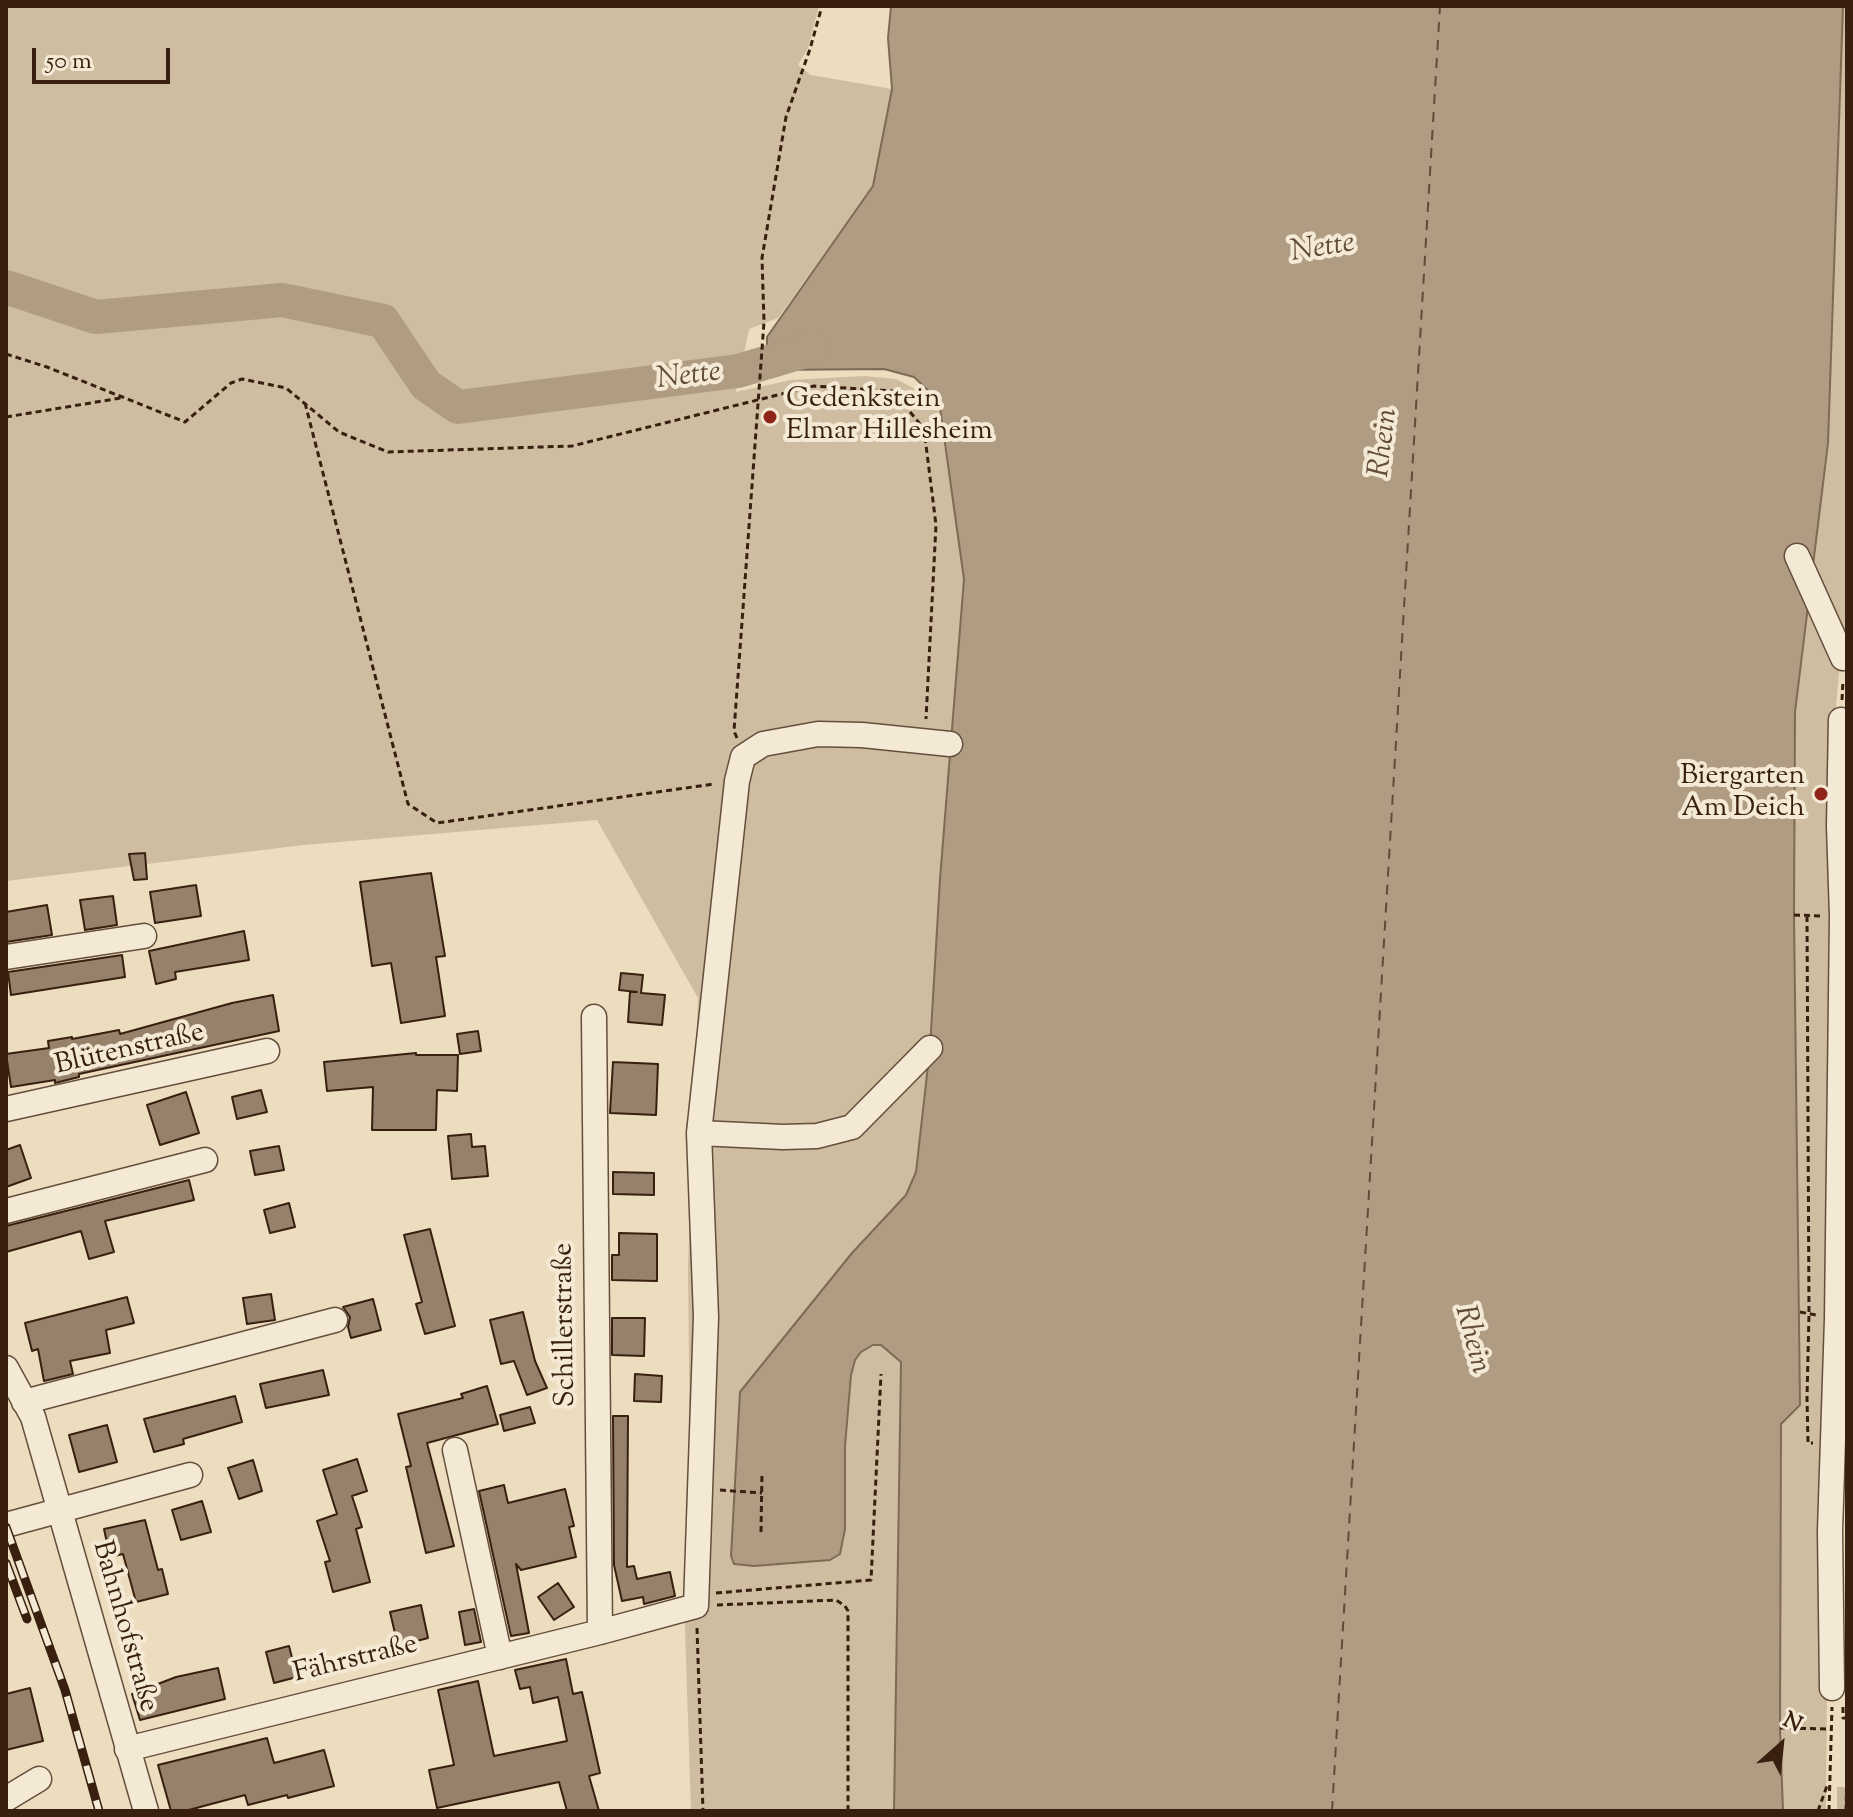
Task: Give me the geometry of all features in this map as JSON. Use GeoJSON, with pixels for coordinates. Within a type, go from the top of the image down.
{"type":"FeatureCollection","features":[{"type":"Feature","properties":{"kind":"street"},"geometry":{"type":"LineString","coordinates":[[1797,556],[1843,658]]}},
{"type":"Feature","properties":{"kind":"street"},"geometry":{"type":"LineString","coordinates":[[1832,1688],[1830,1531],[1837,1319],[1840,869],[1843,826],[1841,720]]}},
{"type":"Feature","properties":{"kind":"street"},"geometry":{"type":"LineString","coordinates":[[696,1600],[706,1317],[699,1133],[737,781],[743,757],[763,744],[818,734],[950,744]]}},
{"type":"Feature","properties":{"kind":"street"},"geometry":{"type":"LineString","coordinates":[[6,957],[144,936]]}},
{"type":"Feature","properties":{"kind":"street","name":"Schillerstraße"},"geometry":{"type":"LineString","coordinates":[[594,1017],[600,1632]]}},
{"type":"Feature","properties":{"kind":"street"},"geometry":{"type":"LineString","coordinates":[[699,1133],[794,1137],[817,1136],[852,1127],[930,1048]]}},
{"type":"Feature","properties":{"kind":"street","name":"Blütenstraße"},"geometry":{"type":"LineString","coordinates":[[6,1109],[267,1051]]}},
{"type":"Feature","properties":{"kind":"street"},"geometry":{"type":"LineString","coordinates":[[6,1211],[205,1160]]}},
{"type":"Feature","properties":{"kind":"street"},"geometry":{"type":"LineString","coordinates":[[24,1402],[335,1320]]}},
{"type":"Feature","properties":{"kind":"street","name":"Bahnhofstraße"},"geometry":{"type":"LineString","coordinates":[[6,1368],[33,1417],[146,1811]]}},
{"type":"Feature","properties":{"kind":"street"},"geometry":{"type":"LineString","coordinates":[[455,1450],[500,1657]]}},
{"type":"Feature","properties":{"kind":"street"},"geometry":{"type":"LineString","coordinates":[[6,1525],[190,1475]]}},
{"type":"Feature","properties":{"kind":"street","name":"Fährstraße"},"geometry":{"type":"LineString","coordinates":[[127,1749],[600,1632],[696,1600]]}},
{"type":"Feature","properties":{"kind":"street"},"geometry":{"type":"LineString","coordinates":[[6,1799],[39,1779]]}},
{"type":"Feature","properties":{"kind":"path"},"geometry":{"type":"LineString","coordinates":[[743,757],[734,731],[764,322],[762,258],[786,117],[822,6]]}},
{"type":"Feature","properties":{"kind":"path"},"geometry":{"type":"LineString","coordinates":[[6,354],[47,367],[185,422],[231,383],[242,379],[286,388],[339,432],[388,452],[572,446],[814,386],[893,391],[924,429],[936,525],[925,741]]}},
{"type":"Feature","properties":{"kind":"path"},"geometry":{"type":"LineString","coordinates":[[6,417],[121,398]]}},
{"type":"Feature","properties":{"kind":"path"},"geometry":{"type":"LineString","coordinates":[[305,403],[408,804],[437,823],[737,781]]}},
{"type":"Feature","properties":{"kind":"path"},"geometry":{"type":"LineString","coordinates":[[1794,915],[1842,916]]}},
{"type":"Feature","properties":{"kind":"path"},"geometry":{"type":"LineString","coordinates":[[1807,916],[1808,1443]]}},
{"type":"Feature","properties":{"kind":"path"},"geometry":{"type":"LineString","coordinates":[[696,1600],[871,1580],[881,1374]]}},
{"type":"Feature","properties":{"kind":"path"},"geometry":{"type":"LineString","coordinates":[[1802,1443],[1833,1444]]}},
{"type":"Feature","properties":{"kind":"path"},"geometry":{"type":"LineString","coordinates":[[761,1532],[762,1472]]}},
{"type":"Feature","properties":{"kind":"path"},"geometry":{"type":"LineString","coordinates":[[700,1489],[762,1493]]}},
{"type":"Feature","properties":{"kind":"path"},"geometry":{"type":"LineString","coordinates":[[696,1600],[703,1811]]}},
{"type":"Feature","properties":{"kind":"path"},"geometry":{"type":"LineString","coordinates":[[696,1600],[836,1600],[845,1606],[848,1611],[848,1811]]}},
{"type":"Feature","properties":{"kind":"path"},"geometry":{"type":"LineString","coordinates":[[1829,1811],[1832,1688]]}},
{"type":"Feature","properties":{"kind":"path"},"geometry":{"type":"LineString","coordinates":[[1780,1728],[1831,1729]]}},
{"type":"Feature","properties":{"kind":"path"},"geometry":{"type":"LineString","coordinates":[[1846,1811],[1847,1767]]}},
{"type":"Feature","properties":{"kind":"path"},"geometry":{"type":"LineString","coordinates":[[1818,1811],[1829,1780]]}},
{"type":"Feature","properties":{"kind":"shaded area"},"geometry":{"type":"Polygon","coordinates":[[[6,6],[819,6],[808,48],[798,65],[811,75],[892,89],[873,186],[778,318],[749,329],[736,392],[791,380],[864,376],[896,379],[919,391],[939,412],[964,579],[930,1048],[916,1172],[906,1195],[852,1253],[740,1392],[731,1556],[737,1565],[830,1560],[844,1542],[845,1446],[851,1375],[855,1360],[866,1348],[881,1345],[887,1349],[901,1362],[894,1811],[691,1811],[684,1598],[691,1567],[688,1266],[698,998],[597,820],[304,845],[6,881],[6,6]]]}},
{"type":"Feature","properties":{"kind":"shaded area"},"geometry":{"type":"Polygon","coordinates":[[[1843,6],[1847,6],[1847,663],[1840,663],[1835,717],[1826,1811],[1783,1811],[1780,1728],[1781,1424],[1800,1405],[1794,915],[1795,712],[1828,443],[1843,6]]]}},
{"type":"Feature","properties":{"kind":"water","name":"Rhein"},"geometry":{"type":"Polygon","coordinates":[[[891,6],[1843,6],[1828,443],[1795,712],[1794,915],[1800,1405],[1781,1424],[1780,1728],[1783,1811],[894,1811],[901,1362],[881,1345],[873,1345],[861,1352],[851,1375],[845,1446],[845,1529],[840,1554],[830,1560],[754,1566],[734,1564],[731,1556],[740,1392],[852,1253],[906,1195],[916,1172],[930,1048],[964,579],[939,401],[914,377],[884,369],[767,370],[767,337],[873,186],[892,89],[888,38],[891,6]]]}},
{"type":"Feature","properties":{"kind":"building"},"geometry":{"type":"Polygon","coordinates":[[[145,853],[147,879],[134,880],[129,854],[145,853]]]}},
{"type":"Feature","properties":{"kind":"building"},"geometry":{"type":"Polygon","coordinates":[[[431,873],[445,956],[436,957],[445,1016],[401,1023],[391,963],[372,966],[360,882],[431,873]]]}},
{"type":"Feature","properties":{"kind":"building"},"geometry":{"type":"Polygon","coordinates":[[[196,885],[201,916],[155,923],[150,892],[196,885]]]}},
{"type":"Feature","properties":{"kind":"building"},"geometry":{"type":"Polygon","coordinates":[[[113,896],[117,925],[85,930],[80,900],[113,896]]]}},
{"type":"Feature","properties":{"kind":"building"},"geometry":{"type":"Polygon","coordinates":[[[47,905],[52,935],[6,942],[6,912],[47,905]]]}},
{"type":"Feature","properties":{"kind":"building"},"geometry":{"type":"Polygon","coordinates":[[[244,931],[249,960],[175,972],[176,979],[156,984],[149,951],[244,931]]]}},
{"type":"Feature","properties":{"kind":"building"},"geometry":{"type":"Polygon","coordinates":[[[122,955],[125,977],[11,995],[8,972],[122,955]]]}},
{"type":"Feature","properties":{"kind":"building"},"geometry":{"type":"Polygon","coordinates":[[[621,973],[643,975],[641,993],[665,995],[662,1025],[628,1022],[630,992],[637,992],[619,990],[621,973]]]}},
{"type":"Feature","properties":{"kind":"building"},"geometry":{"type":"Polygon","coordinates":[[[273,995],[279,1031],[79,1074],[79,1077],[55,1083],[55,1080],[11,1087],[6,1054],[49,1048],[48,1041],[119,1030],[120,1034],[273,995]]]}},
{"type":"Feature","properties":{"kind":"building"},"geometry":{"type":"Polygon","coordinates":[[[478,1031],[481,1051],[460,1054],[457,1034],[478,1031]]]}},
{"type":"Feature","properties":{"kind":"building"},"geometry":{"type":"Polygon","coordinates":[[[416,1053],[458,1055],[457,1091],[437,1090],[436,1130],[372,1130],[373,1087],[327,1091],[324,1062],[416,1053]]]}},
{"type":"Feature","properties":{"kind":"building"},"geometry":{"type":"Polygon","coordinates":[[[613,1062],[658,1064],[656,1115],[610,1113],[613,1062]]]}},
{"type":"Feature","properties":{"kind":"building"},"geometry":{"type":"Polygon","coordinates":[[[261,1090],[267,1112],[237,1119],[232,1097],[261,1090]]]}},
{"type":"Feature","properties":{"kind":"building"},"geometry":{"type":"Polygon","coordinates":[[[186,1092],[199,1133],[160,1145],[147,1105],[186,1092]]]}},
{"type":"Feature","properties":{"kind":"building"},"geometry":{"type":"Polygon","coordinates":[[[471,1134],[472,1147],[485,1146],[488,1176],[452,1179],[448,1136],[471,1134]]]}},
{"type":"Feature","properties":{"kind":"building"},"geometry":{"type":"Polygon","coordinates":[[[20,1145],[31,1178],[6,1187],[6,1150],[20,1145]]]}},
{"type":"Feature","properties":{"kind":"building"},"geometry":{"type":"Polygon","coordinates":[[[279,1146],[284,1170],[255,1175],[250,1151],[279,1146]]]}},
{"type":"Feature","properties":{"kind":"building"},"geometry":{"type":"Polygon","coordinates":[[[613,1172],[654,1173],[654,1195],[613,1194],[613,1172]]]}},
{"type":"Feature","properties":{"kind":"building"},"geometry":{"type":"Polygon","coordinates":[[[189,1180],[194,1200],[105,1221],[114,1252],[89,1259],[81,1231],[6,1252],[6,1226],[189,1180]]]}},
{"type":"Feature","properties":{"kind":"building"},"geometry":{"type":"Polygon","coordinates":[[[289,1203],[295,1227],[270,1233],[264,1210],[289,1203]]]}},
{"type":"Feature","properties":{"kind":"building"},"geometry":{"type":"Polygon","coordinates":[[[430,1229],[455,1326],[425,1334],[416,1304],[422,1302],[404,1235],[430,1229]]]}},
{"type":"Feature","properties":{"kind":"building"},"geometry":{"type":"Polygon","coordinates":[[[619,1233],[657,1234],[657,1281],[612,1280],[612,1255],[619,1255],[619,1233]]]}},
{"type":"Feature","properties":{"kind":"building"},"geometry":{"type":"Polygon","coordinates":[[[271,1294],[275,1320],[247,1324],[243,1298],[271,1294]]]}},
{"type":"Feature","properties":{"kind":"building"},"geometry":{"type":"Polygon","coordinates":[[[127,1297],[134,1323],[106,1330],[110,1353],[70,1361],[73,1374],[44,1381],[38,1349],[32,1351],[25,1323],[127,1297]]]}},
{"type":"Feature","properties":{"kind":"building"},"geometry":{"type":"Polygon","coordinates":[[[373,1299],[381,1330],[351,1338],[348,1327],[350,1317],[343,1307],[373,1299]]]}},
{"type":"Feature","properties":{"kind":"building"},"geometry":{"type":"Polygon","coordinates":[[[523,1312],[535,1361],[547,1388],[527,1395],[514,1361],[501,1364],[490,1320],[523,1312]]]}},
{"type":"Feature","properties":{"kind":"building"},"geometry":{"type":"Polygon","coordinates":[[[612,1318],[645,1318],[644,1356],[612,1355],[612,1318]]]}},
{"type":"Feature","properties":{"kind":"building"},"geometry":{"type":"Polygon","coordinates":[[[323,1370],[329,1395],[266,1408],[260,1384],[323,1370]]]}},
{"type":"Feature","properties":{"kind":"building"},"geometry":{"type":"Polygon","coordinates":[[[635,1374],[662,1376],[661,1402],[634,1401],[635,1374]]]}},
{"type":"Feature","properties":{"kind":"building"},"geometry":{"type":"Polygon","coordinates":[[[487,1386],[498,1424],[427,1443],[454,1546],[426,1553],[406,1467],[411,1466],[398,1414],[463,1398],[461,1394],[487,1386]]]}},
{"type":"Feature","properties":{"kind":"building"},"geometry":{"type":"Polygon","coordinates":[[[235,1396],[242,1422],[183,1439],[184,1444],[154,1452],[144,1419],[235,1396]]]}},
{"type":"Feature","properties":{"kind":"building"},"geometry":{"type":"Polygon","coordinates":[[[530,1407],[535,1423],[504,1431],[500,1415],[530,1407]]]}},
{"type":"Feature","properties":{"kind":"building"},"geometry":{"type":"Polygon","coordinates":[[[613,1416],[628,1416],[627,1567],[634,1566],[637,1579],[670,1572],[675,1596],[644,1604],[643,1597],[622,1601],[614,1565],[613,1416]]]}},
{"type":"Feature","properties":{"kind":"building"},"geometry":{"type":"Polygon","coordinates":[[[107,1425],[117,1462],[79,1472],[69,1435],[107,1425]]]}},
{"type":"Feature","properties":{"kind":"building"},"geometry":{"type":"Polygon","coordinates":[[[357,1459],[367,1491],[352,1496],[362,1527],[356,1529],[370,1582],[333,1592],[325,1562],[330,1561],[317,1521],[337,1514],[323,1470],[357,1459]]]}},
{"type":"Feature","properties":{"kind":"building"},"geometry":{"type":"Polygon","coordinates":[[[253,1460],[262,1491],[239,1499],[228,1468],[253,1460]]]}},
{"type":"Feature","properties":{"kind":"building"},"geometry":{"type":"Polygon","coordinates":[[[504,1485],[508,1503],[565,1489],[574,1526],[569,1527],[576,1557],[521,1570],[516,1564],[529,1633],[511,1636],[479,1491],[504,1485]]]}},
{"type":"Feature","properties":{"kind":"building"},"geometry":{"type":"Polygon","coordinates":[[[202,1501],[211,1532],[181,1540],[172,1510],[202,1501]]]}},
{"type":"Feature","properties":{"kind":"building"},"geometry":{"type":"Polygon","coordinates":[[[145,1520],[158,1570],[162,1569],[168,1594],[136,1602],[123,1554],[110,1557],[104,1529],[145,1520]]]}},
{"type":"Feature","properties":{"kind":"building"},"geometry":{"type":"Polygon","coordinates":[[[558,1583],[574,1607],[554,1620],[538,1597],[558,1583]]]}},
{"type":"Feature","properties":{"kind":"building"},"geometry":{"type":"Polygon","coordinates":[[[421,1605],[428,1638],[398,1646],[390,1612],[421,1605]]]}},
{"type":"Feature","properties":{"kind":"building"},"geometry":{"type":"Polygon","coordinates":[[[474,1609],[481,1642],[465,1645],[459,1612],[474,1609]]]}},
{"type":"Feature","properties":{"kind":"building"},"geometry":{"type":"Polygon","coordinates":[[[289,1646],[297,1677],[274,1683],[266,1652],[289,1646]]]}},
{"type":"Feature","properties":{"kind":"building"},"geometry":{"type":"Polygon","coordinates":[[[566,1659],[573,1694],[582,1692],[600,1773],[589,1776],[599,1811],[567,1811],[559,1782],[437,1808],[429,1770],[454,1765],[438,1690],[478,1681],[494,1756],[567,1741],[558,1697],[533,1703],[530,1687],[520,1689],[515,1670],[566,1659]]]}},
{"type":"Feature","properties":{"kind":"building"},"geometry":{"type":"Polygon","coordinates":[[[218,1668],[225,1699],[140,1720],[132,1694],[176,1677],[218,1668]]]}},
{"type":"Feature","properties":{"kind":"building"},"geometry":{"type":"Polygon","coordinates":[[[30,1688],[43,1741],[6,1750],[6,1694],[30,1688]]]}},
{"type":"Feature","properties":{"kind":"building"},"geometry":{"type":"Polygon","coordinates":[[[267,1738],[274,1763],[324,1750],[334,1786],[248,1805],[245,1795],[185,1811],[171,1811],[158,1765],[267,1738]]]}},
{"type":"Feature","properties":{"kind":"waterway","name":"Nette"},"geometry":{"type":"LineString","coordinates":[[6,287],[96,317],[282,300],[383,321],[426,385],[458,407],[738,371],[812,349]]}},
{"type":"Feature","properties":{"kind":"ferry route"},"geometry":{"type":"LineString","coordinates":[[1332,1811],[1440,6]]}},
{"type":"Feature","properties":{"kind":"tunnel"},"geometry":{"type":"LineString","coordinates":[[1837,1799],[1847,1799]]}},
{"type":"Feature","properties":{"kind":"railway"},"geometry":{"type":"LineString","coordinates":[[6,1527],[65,1690],[99,1811]]}},
{"type":"Feature","properties":{"kind":"railway"},"geometry":{"type":"LineString","coordinates":[[6,1563],[27,1619]]}},
{"type":"Feature","properties":{"kind":"place","name":"Gedenkstein Elmar Hillesheim"},"geometry":{"type":"Point","coordinates":[770,417]}},
{"type":"Feature","properties":{"kind":"place","name":"Biergarten Am Deich"},"geometry":{"type":"Point","coordinates":[1821,794]}}]}
